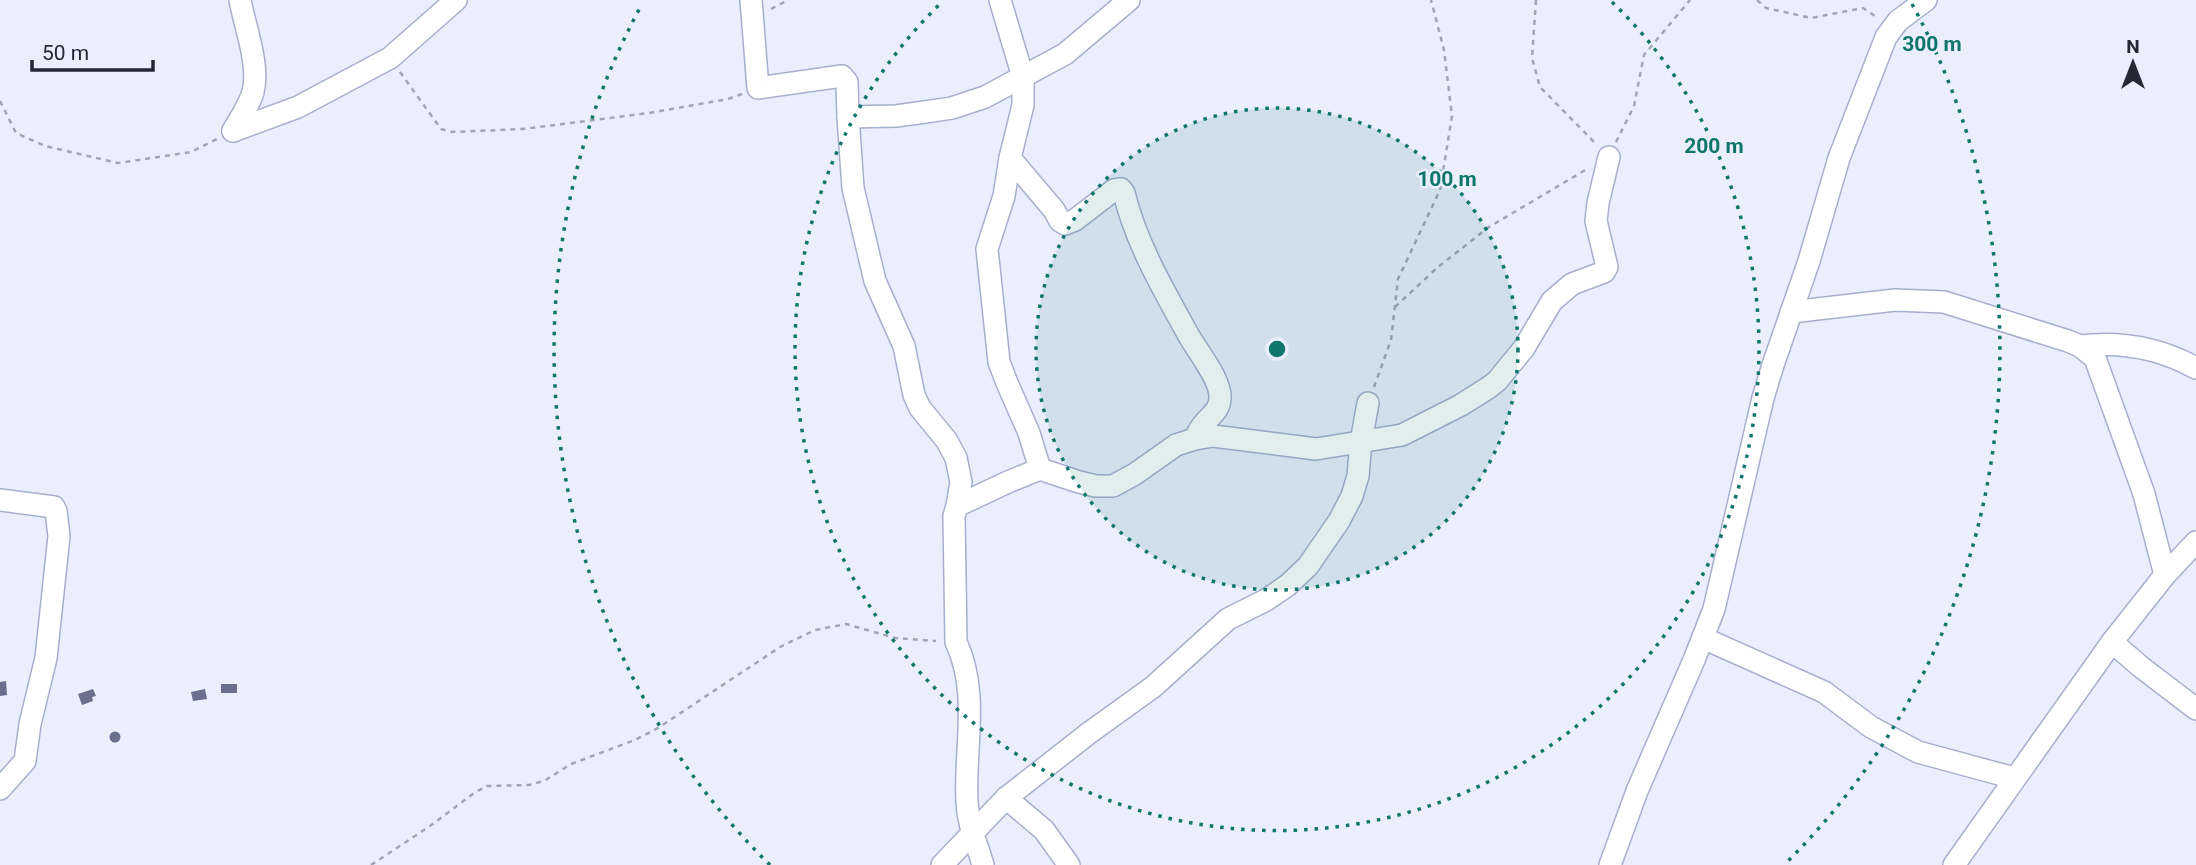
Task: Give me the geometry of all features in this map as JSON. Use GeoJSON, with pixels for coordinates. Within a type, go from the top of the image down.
{"type":"FeatureCollection","features":[{"type":"Feature","properties":{"kind":"street"},"geometry":{"type":"LineString","coordinates":[[233,131],[254,89],[254,63],[240,0]]}},
{"type":"Feature","properties":{"kind":"street"},"geometry":{"type":"LineString","coordinates":[[233,131],[298,107],[390,58],[456,0]]}},
{"type":"Feature","properties":{"kind":"street"},"geometry":{"type":"LineString","coordinates":[[751,0],[758,88],[842,76],[847,82],[853,188],[875,281],[904,346],[914,395],[920,408],[947,441],[956,458],[961,482],[954,527],[956,642],[961,653],[971,712],[967,804],[972,835],[983,865]]}},
{"type":"Feature","properties":{"kind":"street"},"geometry":{"type":"LineString","coordinates":[[1000,0],[1023,78],[1023,105],[1004,196],[987,249],[999,362],[1029,433],[1040,469]]}},
{"type":"Feature","properties":{"kind":"street"},"geometry":{"type":"LineString","coordinates":[[848,117],[896,116],[952,108],[985,97],[1065,54],[1129,0]]}},
{"type":"Feature","properties":{"kind":"street"},"geometry":{"type":"LineString","coordinates":[[1610,865],[1637,791],[1714,609],[1763,398],[1809,261],[1839,158],[1886,37],[1892,27],[1926,0]]}},
{"type":"Feature","properties":{"kind":"street"},"geometry":{"type":"LineString","coordinates":[[957,506],[1040,469],[1079,482],[1113,486],[1176,445],[1195,439],[1213,436],[1316,449],[1402,435],[1461,405],[1497,381],[1524,348],[1552,301],[1572,284],[1604,272],[1607,267],[1596,221],[1609,157]]}},
{"type":"Feature","properties":{"kind":"street"},"geometry":{"type":"LineString","coordinates":[[1010,159],[1065,224],[1075,220],[1114,190],[1121,189],[1124,193],[1146,255],[1219,387],[1220,402],[1215,414],[1203,424],[1195,439]]}},
{"type":"Feature","properties":{"kind":"street"},"geometry":{"type":"LineString","coordinates":[[1791,312],[1895,300],[1944,302],[2080,346],[2095,358],[2098,364],[2144,494],[2165,575]]}},
{"type":"Feature","properties":{"kind":"street"},"geometry":{"type":"LineString","coordinates":[[2080,346],[2121,344],[2177,359],[2196,369]]}},
{"type":"Feature","properties":{"kind":"street"},"geometry":{"type":"LineString","coordinates":[[942,865],[1006,798],[1153,687],[1228,620],[1266,600],[1288,585],[1308,566],[1339,521],[1352,496],[1358,476],[1368,403]]}},
{"type":"Feature","properties":{"kind":"street"},"geometry":{"type":"LineString","coordinates":[[0,500],[54,507],[59,536],[46,658],[30,724],[25,761],[0,789]]}},
{"type":"Feature","properties":{"kind":"street"},"geometry":{"type":"LineString","coordinates":[[1954,865],[2112,642],[2165,575],[2196,542]]}},
{"type":"Feature","properties":{"kind":"street"},"geometry":{"type":"LineString","coordinates":[[1703,638],[1824,692],[1871,727],[1918,752],[2014,778]]}},
{"type":"Feature","properties":{"kind":"street"},"geometry":{"type":"LineString","coordinates":[[2112,642],[2196,709]]}},
{"type":"Feature","properties":{"kind":"street"},"geometry":{"type":"LineString","coordinates":[[1006,798],[1044,830],[1069,865]]}},
{"type":"Feature","properties":{"kind":"path"},"geometry":{"type":"LineString","coordinates":[[1368,403],[1391,340],[1398,279],[1440,190],[1452,116],[1444,50],[1431,0]]}},
{"type":"Feature","properties":{"kind":"path"},"geometry":{"type":"LineString","coordinates":[[1536,0],[1532,58],[1540,87],[1609,157]]}},
{"type":"Feature","properties":{"kind":"path"},"geometry":{"type":"LineString","coordinates":[[1395,307],[1438,267],[1489,228],[1609,157],[1634,106],[1644,55],[1690,0]]}},
{"type":"Feature","properties":{"kind":"path"},"geometry":{"type":"LineString","coordinates":[[1757,0],[1766,9],[1811,18],[1863,9],[1892,27]]}},
{"type":"Feature","properties":{"kind":"path"},"geometry":{"type":"LineString","coordinates":[[390,58],[441,129],[452,132],[523,130],[649,113],[729,99],[758,88]]}},
{"type":"Feature","properties":{"kind":"path"},"geometry":{"type":"LineString","coordinates":[[0,101],[16,134],[45,146],[118,163],[191,152],[233,131]]}},
{"type":"Feature","properties":{"kind":"path"},"geometry":{"type":"LineString","coordinates":[[371,865],[487,786],[529,785],[544,781],[571,764],[635,740],[658,728],[779,647],[815,629],[846,624],[895,638],[956,642]]}},
{"type":"Feature","properties":{"kind":"building"},"geometry":{"type":"Polygon","coordinates":[[[6,681],[7,695],[0,696],[0,682],[6,681]]]}},
{"type":"Feature","properties":{"kind":"building"},"geometry":{"type":"Polygon","coordinates":[[[221,684],[237,684],[237,693],[221,693],[221,684]]]}},
{"type":"Feature","properties":{"kind":"building"},"geometry":{"type":"Polygon","coordinates":[[[93,689],[96,696],[92,697],[93,701],[82,705],[78,694],[93,689]]]}},
{"type":"Feature","properties":{"kind":"building"},"geometry":{"type":"Polygon","coordinates":[[[205,689],[207,699],[193,701],[191,692],[205,689]]]}},
{"type":"Feature","properties":{"kind":"building"},"geometry":{"type":"Polygon","coordinates":[[[115,732],[119,733],[119,741],[115,742],[111,741],[110,737],[111,733],[115,732]]]}}]}
